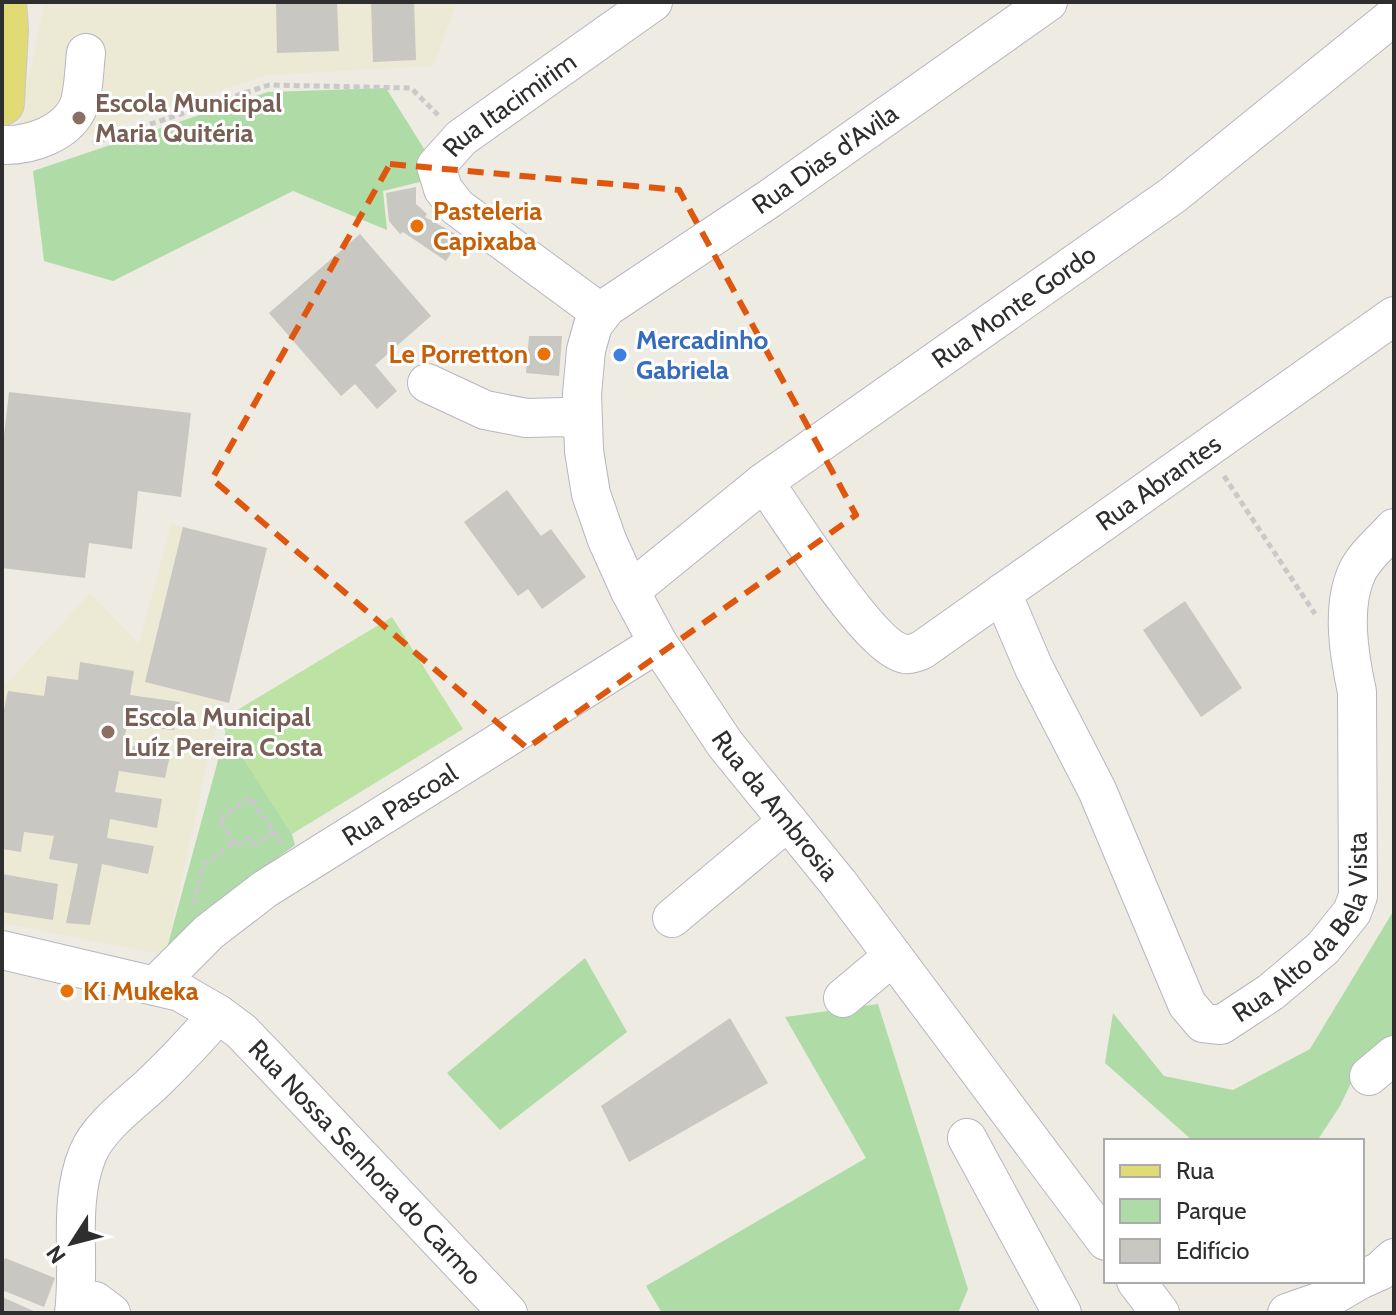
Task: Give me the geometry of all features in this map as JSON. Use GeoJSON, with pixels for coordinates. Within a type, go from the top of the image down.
{"type":"FeatureCollection","features":[{"type":"Feature","properties":{"kind":"main road"},"geometry":{"type":"LineString","coordinates":[[2,103],[6,30],[4,2]]}},
{"type":"Feature","properties":{"kind":"street","name":"Rua Itacimirim"},"geometry":{"type":"LineString","coordinates":[[601,313],[457,207],[443,189],[436,166],[461,138],[653,2]]}},
{"type":"Feature","properties":{"kind":"street","name":"Rua Dias d'Avila"},"geometry":{"type":"LineString","coordinates":[[601,313],[618,297],[769,199],[1048,2]]}},
{"type":"Feature","properties":{"kind":"street","name":"Rua Monte Gordo"},"geometry":{"type":"LineString","coordinates":[[630,591],[764,482],[1173,195],[1394,16]]}},
{"type":"Feature","properties":{"kind":"street"},"geometry":{"type":"LineString","coordinates":[[2,145],[19,145],[47,136],[64,124],[78,107],[86,53]]}},
{"type":"Feature","properties":{"kind":"street","name":"Rua da Ambrosia"},"geometry":{"type":"LineString","coordinates":[[601,313],[593,325],[586,350],[582,394],[584,451],[591,494],[607,540],[658,643],[725,744],[839,884],[1104,1238]]}},
{"type":"Feature","properties":{"kind":"street","name":"Rua Abrantes"},"geometry":{"type":"LineString","coordinates":[[764,482],[852,608],[896,651],[907,655],[922,650],[1394,316]]}},
{"type":"Feature","properties":{"kind":"street"},"geometry":{"type":"LineString","coordinates":[[427,383],[485,410],[526,418],[565,417],[583,423]]}},
{"type":"Feature","properties":{"kind":"street","name":"Rua Alto da Bela Vista"},"geometry":{"type":"LineString","coordinates":[[1002,593],[1034,668],[1097,790],[1187,1004],[1203,1023],[1221,1025],[1271,992],[1323,948],[1352,912],[1358,896],[1357,692],[1352,667],[1348,603],[1358,571],[1394,528]]}},
{"type":"Feature","properties":{"kind":"street","name":"Rua Pascoal"},"geometry":{"type":"LineString","coordinates":[[155,986],[209,932],[265,889],[658,643]]}},
{"type":"Feature","properties":{"kind":"street"},"geometry":{"type":"LineString","coordinates":[[672,918],[788,821]]}},
{"type":"Feature","properties":{"kind":"street","name":"Rua Nossa Senhora do Carmo"},"geometry":{"type":"LineString","coordinates":[[2,950],[180,992],[218,1014],[241,1031],[508,1313]]}},
{"type":"Feature","properties":{"kind":"street"},"geometry":{"type":"LineString","coordinates":[[843,998],[893,956]]}},
{"type":"Feature","properties":{"kind":"street"},"geometry":{"type":"LineString","coordinates":[[111,1313],[95,1301],[74,1309],[76,1222],[81,1176],[87,1155],[105,1129],[169,1068],[218,1014]]}},
{"type":"Feature","properties":{"kind":"street"},"geometry":{"type":"LineString","coordinates":[[967,1138],[1062,1313]]}},
{"type":"Feature","properties":{"kind":"street"},"geometry":{"type":"LineString","coordinates":[[1138,1283],[1160,1313]]}},
{"type":"Feature","properties":{"kind":"street"},"geometry":{"type":"LineString","coordinates":[[1287,1313],[1361,1283]]}},
{"type":"Feature","properties":{"kind":"path"},"geometry":{"type":"LineString","coordinates":[[88,144],[269,85],[411,88],[443,120]]}},
{"type":"Feature","properties":{"kind":"path"},"geometry":{"type":"LineString","coordinates":[[1205,448],[1281,564]]}},
{"type":"Feature","properties":{"kind":"path"},"geometry":{"type":"LineString","coordinates":[[274,832],[253,845],[248,838],[237,846],[219,820],[250,797],[274,832],[282,844]]}},
{"type":"Feature","properties":{"kind":"path"},"geometry":{"type":"LineString","coordinates":[[192,912],[203,865],[235,842]]}},
{"type":"Feature","properties":{"kind":"highlighted area"},"geometry":{"type":"Polygon","coordinates":[[[390,164],[679,190],[856,515],[527,748],[212,479],[390,164]]]}},
{"type":"Feature","properties":{"kind":"shaded area","name":"Escola Municipal Maria Quitéria"},"geometry":{"type":"Polygon","coordinates":[[[45,2],[457,2],[433,66],[266,75],[11,161],[45,2]]]}},
{"type":"Feature","properties":{"kind":"shaded area","name":"Escola Municipal Luíz Pereira Costa"},"geometry":{"type":"Polygon","coordinates":[[[171,524],[267,548],[229,703],[223,702],[207,762],[165,955],[2,923],[2,689],[90,593],[139,644],[171,524]]]}},
{"type":"Feature","properties":{"kind":"green space"},"geometry":{"type":"Polygon","coordinates":[[[386,88],[426,152],[420,182],[383,191],[387,230],[293,191],[113,281],[44,261],[33,171],[268,92],[386,88]]]}},
{"type":"Feature","properties":{"kind":"green space"},"geometry":{"type":"Polygon","coordinates":[[[392,617],[463,729],[292,834],[219,721],[392,617]]]}},
{"type":"Feature","properties":{"kind":"green space"},"geometry":{"type":"Polygon","coordinates":[[[226,731],[292,834],[295,845],[196,918],[165,955],[226,731]]]}},
{"type":"Feature","properties":{"kind":"green space"},"geometry":{"type":"Polygon","coordinates":[[[1394,910],[1394,1033],[1360,1064],[1340,1106],[1318,1139],[1191,1139],[1105,1063],[1113,1013],[1164,1076],[1233,1090],[1310,1049],[1394,910]]]}},
{"type":"Feature","properties":{"kind":"green space"},"geometry":{"type":"Polygon","coordinates":[[[585,958],[627,1032],[500,1130],[447,1073],[585,958]]]}},
{"type":"Feature","properties":{"kind":"green space"},"geometry":{"type":"Polygon","coordinates":[[[878,1004],[968,1289],[958,1313],[662,1313],[646,1286],[866,1158],[785,1017],[878,1004]]]}},
{"type":"Feature","properties":{"kind":"building"},"geometry":{"type":"Polygon","coordinates":[[[276,2],[337,2],[339,51],[277,53],[276,2]]]}},
{"type":"Feature","properties":{"kind":"building"},"geometry":{"type":"Polygon","coordinates":[[[371,2],[414,2],[416,60],[373,62],[371,2]]]}},
{"type":"Feature","properties":{"kind":"building","name":"Pasteleria Capixaba"},"geometry":{"type":"Polygon","coordinates":[[[416,187],[416,204],[427,214],[425,217],[461,237],[446,261],[403,232],[400,234],[389,221],[386,193],[416,187]]]}},
{"type":"Feature","properties":{"kind":"building"},"geometry":{"type":"Polygon","coordinates":[[[360,234],[431,316],[375,365],[397,391],[377,409],[355,384],[341,396],[269,313],[360,234]]]}},
{"type":"Feature","properties":{"kind":"building","name":"Le Porretton"},"geometry":{"type":"Polygon","coordinates":[[[529,336],[562,336],[559,376],[526,373],[529,336]]]}},
{"type":"Feature","properties":{"kind":"building"},"geometry":{"type":"Polygon","coordinates":[[[9,392],[191,413],[181,497],[138,491],[132,549],[89,543],[85,578],[2,568],[2,453],[9,392]]]}},
{"type":"Feature","properties":{"kind":"building"},"geometry":{"type":"Polygon","coordinates":[[[507,490],[541,536],[551,529],[586,577],[542,609],[528,589],[518,596],[464,522],[507,490]]]}},
{"type":"Feature","properties":{"kind":"building"},"geometry":{"type":"Polygon","coordinates":[[[183,527],[267,548],[229,703],[145,682],[183,527]]]}},
{"type":"Feature","properties":{"kind":"building"},"geometry":{"type":"Polygon","coordinates":[[[1185,601],[1242,688],[1201,717],[1143,630],[1185,601]]]}},
{"type":"Feature","properties":{"kind":"building"},"geometry":{"type":"Polygon","coordinates":[[[80,662],[134,671],[130,695],[180,702],[174,730],[127,725],[123,745],[171,751],[165,778],[119,771],[115,792],[162,799],[157,828],[110,819],[107,838],[154,846],[148,874],[102,864],[90,925],[66,923],[78,864],[49,859],[54,836],[24,832],[21,852],[2,849],[2,719],[8,691],[44,696],[47,676],[78,680],[80,662]]]}},
{"type":"Feature","properties":{"kind":"building"},"geometry":{"type":"Polygon","coordinates":[[[2,874],[58,884],[53,920],[2,912],[2,874]]]}},
{"type":"Feature","properties":{"kind":"building"},"geometry":{"type":"Polygon","coordinates":[[[730,1018],[768,1083],[629,1162],[601,1106],[730,1018]]]}},
{"type":"Feature","properties":{"kind":"building"},"geometry":{"type":"Polygon","coordinates":[[[5,1258],[55,1278],[44,1307],[2,1290],[5,1258]]]}},
{"type":"Feature","properties":{"kind":"building"},"geometry":{"type":"Polygon","coordinates":[[[2,1297],[38,1313],[2,1313],[2,1297]]]}},
{"type":"Feature","properties":{"kind":"place","name":"Escola Municipal Maria Quitéria"},"geometry":{"type":"Point","coordinates":[79,118]}},
{"type":"Feature","properties":{"kind":"place","name":"Pasteleria Capixaba"},"geometry":{"type":"Point","coordinates":[417,226]}},
{"type":"Feature","properties":{"kind":"place","name":"Le Porretton"},"geometry":{"type":"Point","coordinates":[544,354]}},
{"type":"Feature","properties":{"kind":"place","name":"Mercadinho Gabriela"},"geometry":{"type":"Point","coordinates":[620,355]}},
{"type":"Feature","properties":{"kind":"place","name":"Escola Municipal Luíz Pereira Costa"},"geometry":{"type":"Point","coordinates":[108,732]}},
{"type":"Feature","properties":{"kind":"place","name":"Ki Mukeka"},"geometry":{"type":"Point","coordinates":[67,991]}}]}
